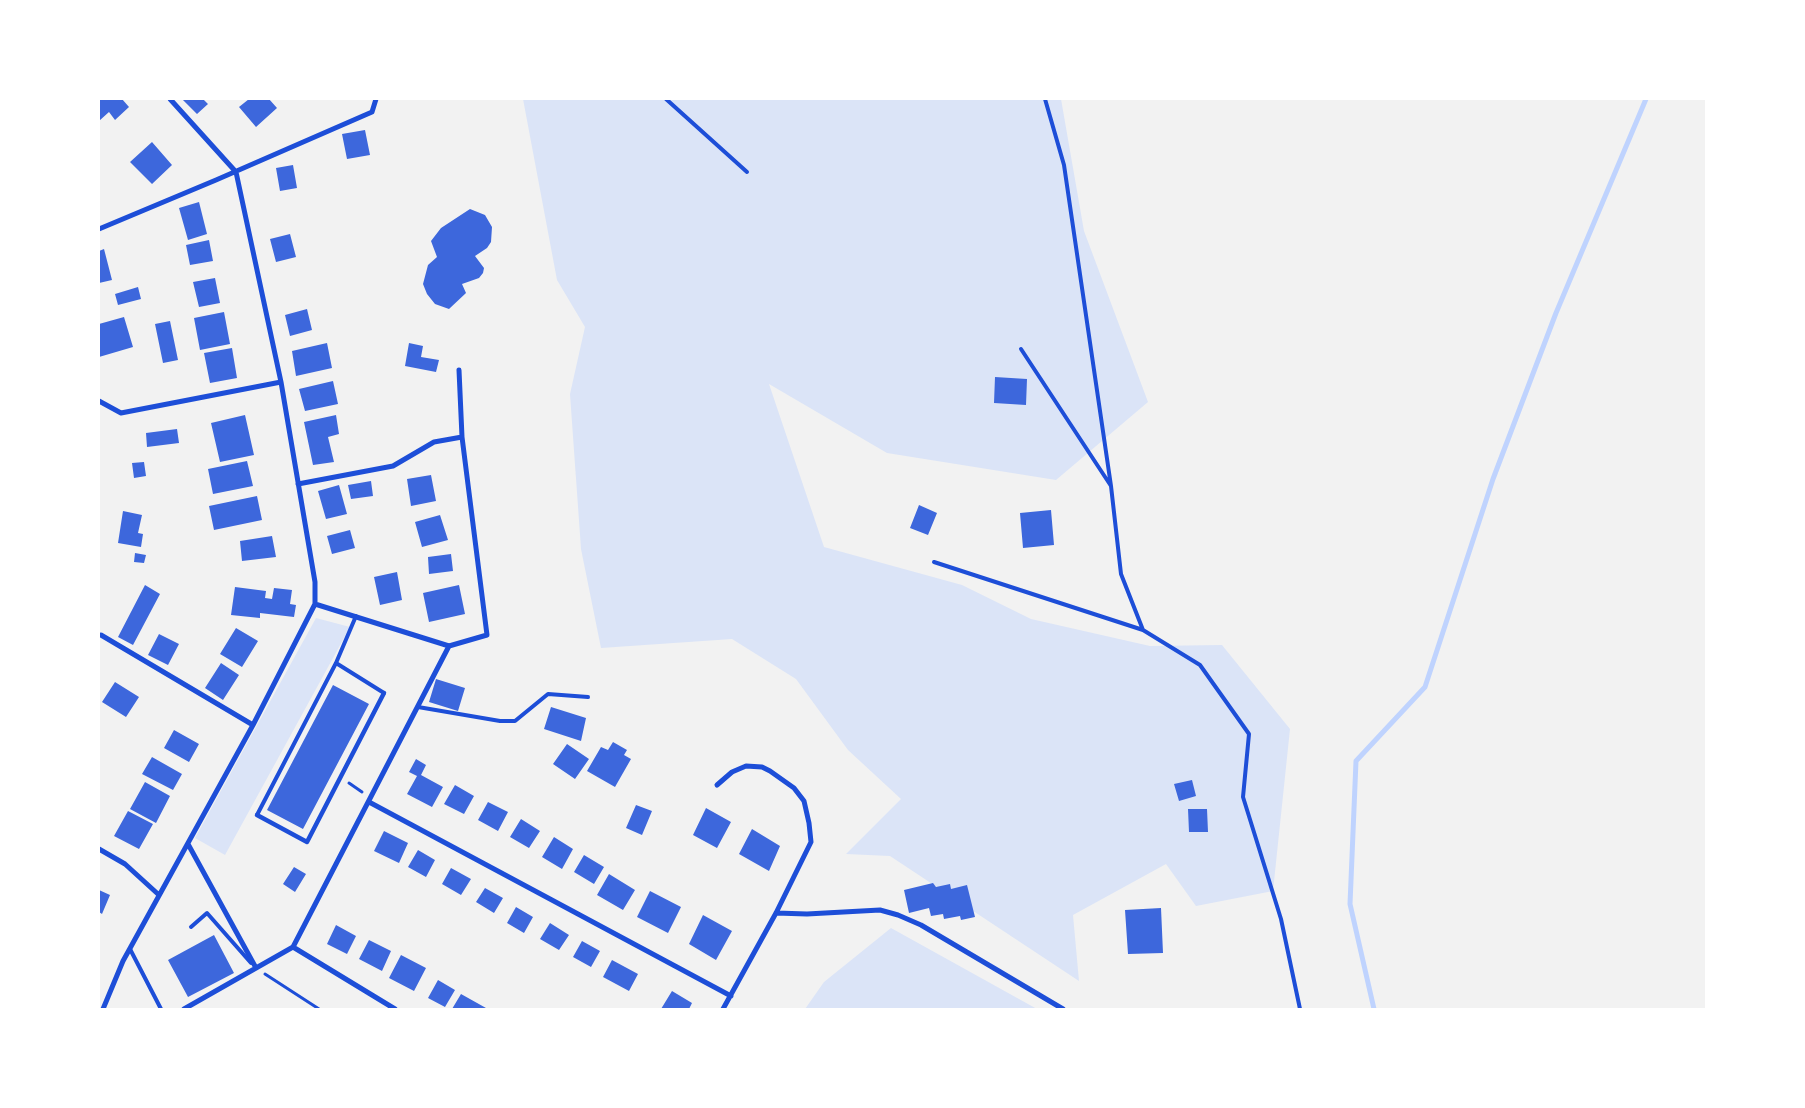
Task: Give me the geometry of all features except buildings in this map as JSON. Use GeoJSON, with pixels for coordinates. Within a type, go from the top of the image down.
{"type":"FeatureCollection","features":[{"type":"Feature","properties":{"kind":"street"},"geometry":{"type":"LineString","coordinates":[[103,1009],[130,949],[253,725],[315,604],[315,582],[280,382],[236,172],[170,99]]}},
{"type":"Feature","properties":{"kind":"street"},"geometry":{"type":"LineString","coordinates":[[99,228],[236,172],[372,112],[376,99]]}},
{"type":"Feature","properties":{"kind":"street"},"geometry":{"type":"LineString","coordinates":[[315,604],[449,646],[487,635],[462,438],[458,370]]}},
{"type":"Feature","properties":{"kind":"street"},"geometry":{"type":"LineString","coordinates":[[99,401],[121,413],[280,382]]}},
{"type":"Feature","properties":{"kind":"street"},"geometry":{"type":"LineString","coordinates":[[298,484],[393,466],[434,442],[462,438]]}},
{"type":"Feature","properties":{"kind":"street"},"geometry":{"type":"LineString","coordinates":[[101,635],[253,725]]}},
{"type":"Feature","properties":{"kind":"street"},"geometry":{"type":"LineString","coordinates":[[184,1009],[293,947],[449,646]]}},
{"type":"Feature","properties":{"kind":"street"},"geometry":{"type":"LineString","coordinates":[[257,815],[307,842],[384,693]]}},
{"type":"Feature","properties":{"kind":"street"},"geometry":{"type":"LineString","coordinates":[[717,785],[732,772],[746,766],[762,767],[794,788],[804,802],[811,842],[776,913],[723,1009]]}},
{"type":"Feature","properties":{"kind":"street"},"geometry":{"type":"LineString","coordinates":[[370,800],[731,996]]}},
{"type":"Feature","properties":{"kind":"street"},"geometry":{"type":"LineString","coordinates":[[188,844],[256,968]]}},
{"type":"Feature","properties":{"kind":"street"},"geometry":{"type":"LineString","coordinates":[[99,848],[125,864],[159,895]]}},
{"type":"Feature","properties":{"kind":"street"},"geometry":{"type":"LineString","coordinates":[[776,913],[807,914],[880,910],[898,915],[921,925],[1063,1009]]}},
{"type":"Feature","properties":{"kind":"street"},"geometry":{"type":"LineString","coordinates":[[293,947],[395,1009]]}},
{"type":"Feature","properties":{"kind":"lane"},"geometry":{"type":"LineString","coordinates":[[666,99],[747,172]]}},
{"type":"Feature","properties":{"kind":"lane"},"geometry":{"type":"LineString","coordinates":[[1045,99],[1064,165],[1111,486],[1121,574],[1143,630]]}},
{"type":"Feature","properties":{"kind":"lane"},"geometry":{"type":"LineString","coordinates":[[1021,349],[1111,486]]}},
{"type":"Feature","properties":{"kind":"lane"},"geometry":{"type":"LineString","coordinates":[[934,562],[1143,630],[1200,665],[1249,734],[1243,797],[1281,919],[1300,1009]]}},
{"type":"Feature","properties":{"kind":"lane"},"geometry":{"type":"LineString","coordinates":[[257,815],[336,663],[356,616]]}},
{"type":"Feature","properties":{"kind":"lane"},"geometry":{"type":"LineString","coordinates":[[336,663],[384,693]]}},
{"type":"Feature","properties":{"kind":"lane"},"geometry":{"type":"LineString","coordinates":[[418,707],[500,721],[515,721],[548,694],[588,696]]}},
{"type":"Feature","properties":{"kind":"lane"},"geometry":{"type":"LineString","coordinates":[[191,928],[208,914],[256,968]]}},
{"type":"Feature","properties":{"kind":"lane"},"geometry":{"type":"LineString","coordinates":[[130,949],[161,1009]]}},
{"type":"Feature","properties":{"kind":"path"},"geometry":{"type":"LineString","coordinates":[[340,776],[370,800]]}},
{"type":"Feature","properties":{"kind":"path"},"geometry":{"type":"LineString","coordinates":[[256,968],[320,1009]]}},
{"type":"Feature","properties":{"kind":"shaded area"},"geometry":{"type":"Polygon","coordinates":[[[523,99],[1061,99],[1084,231],[1148,402],[1056,480],[887,453],[769,384],[824,547],[962,585],[1031,619],[1150,646],[1222,645],[1290,729],[1273,891],[1196,906],[1166,864],[1073,915],[1079,981],[890,856],[846,854],[901,799],[848,750],[796,679],[732,639],[601,648],[581,549],[570,394],[585,327],[557,280],[523,99]]]}},
{"type":"Feature","properties":{"kind":"shaded area"},"geometry":{"type":"Polygon","coordinates":[[[316,618],[350,627],[225,855],[195,838],[316,618]]]}},
{"type":"Feature","properties":{"kind":"shaded area"},"geometry":{"type":"Polygon","coordinates":[[[891,928],[1037,1009],[805,1009],[824,982],[891,928]]]}},
{"type":"Feature","properties":{"kind":"waterway"},"geometry":{"type":"LineString","coordinates":[[1374,1009],[1350,904],[1356,761],[1425,687],[1493,479],[1556,313],[1646,99]]}}]}
